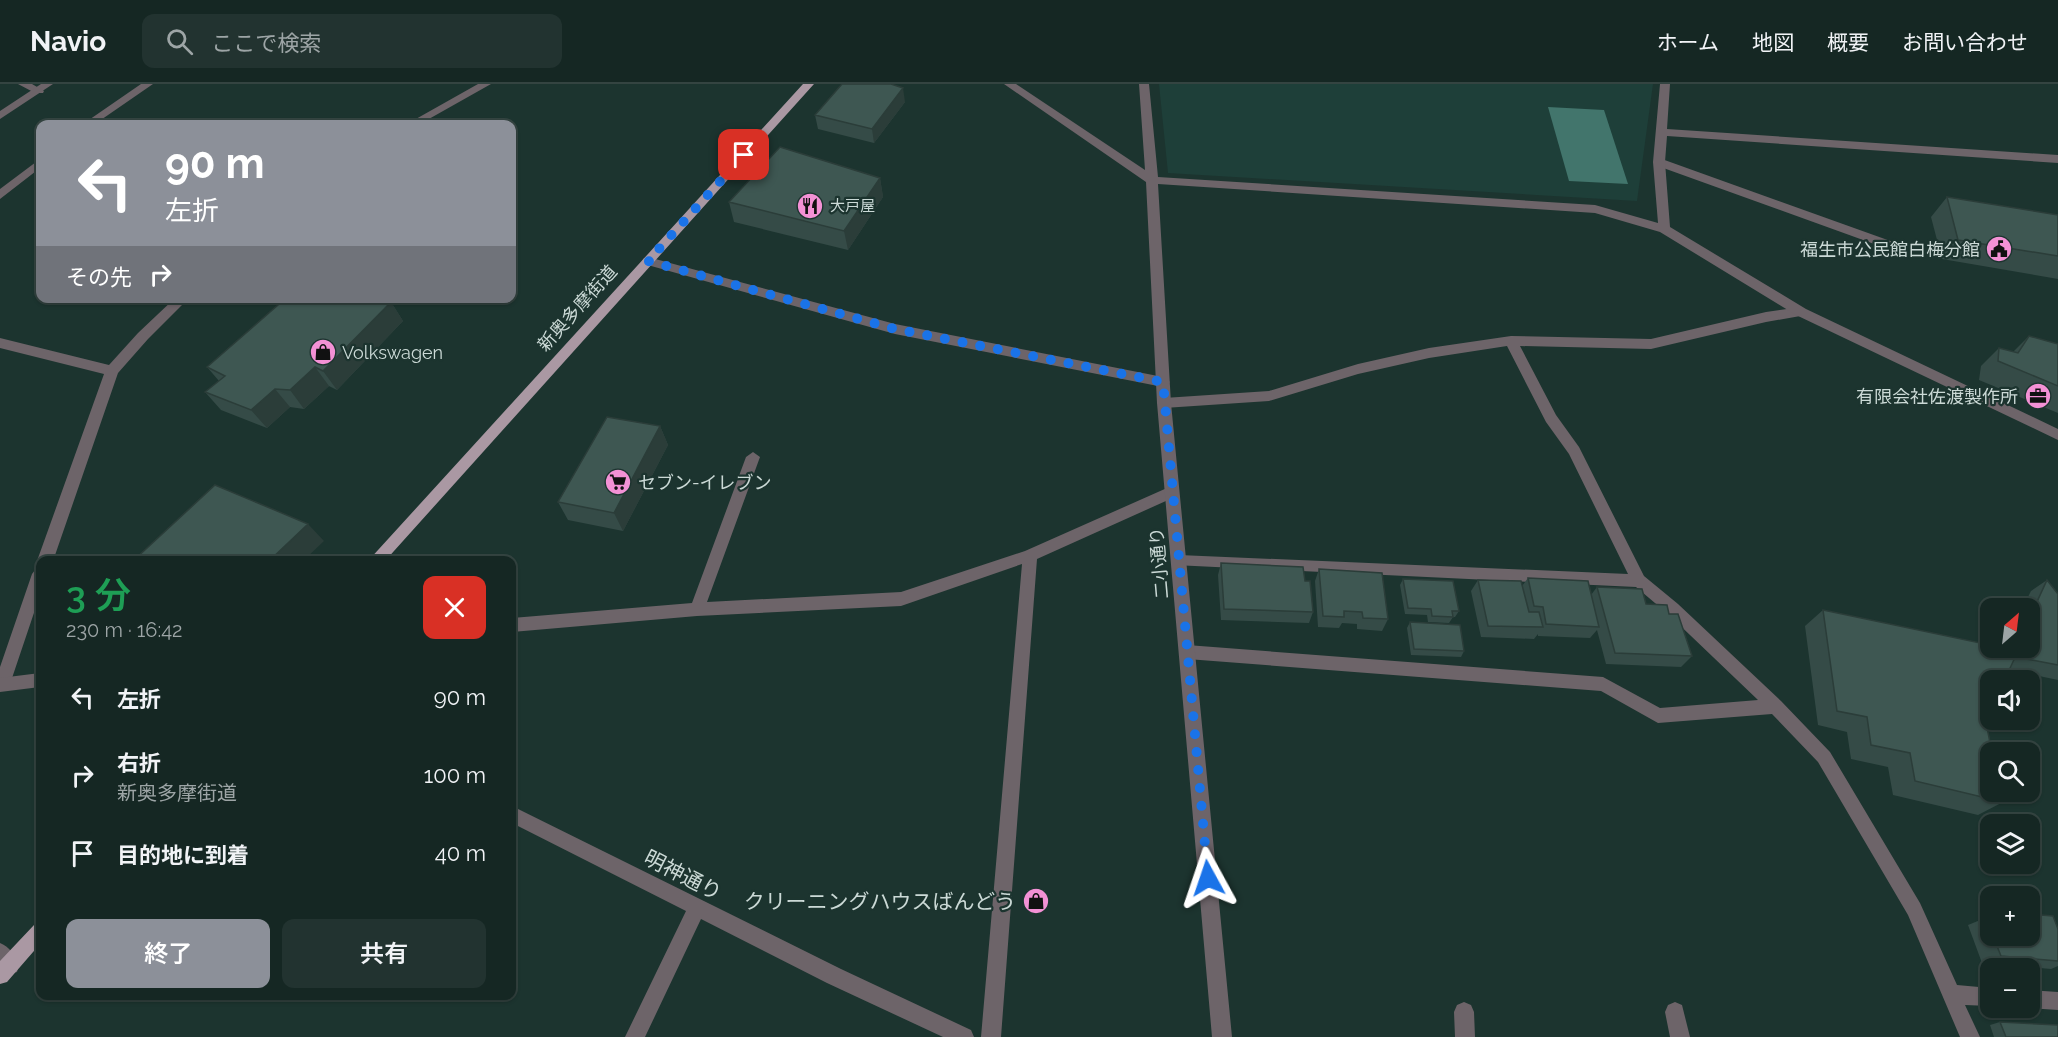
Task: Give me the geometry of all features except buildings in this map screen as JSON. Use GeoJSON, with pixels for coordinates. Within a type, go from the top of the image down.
{"type":"FeatureCollection","features":[{"type":"Feature","properties":{"kind":"main road","name":"新奥多摩街道"},"geometry":{"type":"LineString","coordinates":[[381,556],[809,84]]}},
{"type":"Feature","properties":{"kind":"main road"},"geometry":{"type":"LineString","coordinates":[[3,964],[36,935]]}},
{"type":"Feature","properties":{"kind":"street"},"geometry":{"type":"LineString","coordinates":[[23,84],[44,87]]}},
{"type":"Feature","properties":{"kind":"street"},"geometry":{"type":"LineString","coordinates":[[94,120],[148,84]]}},
{"type":"Feature","properties":{"kind":"street"},"geometry":{"type":"LineString","coordinates":[[420,120],[486,84]]}},
{"type":"Feature","properties":{"kind":"street"},"geometry":{"type":"LineString","coordinates":[[1009,84],[1152,180],[1595,209],[1664,229],[1802,312],[2058,435]]}},
{"type":"Feature","properties":{"kind":"street","name":"二小通り"},"geometry":{"type":"LineString","coordinates":[[1144,84],[1152,180],[1164,403],[1222,1037]]}},
{"type":"Feature","properties":{"kind":"street"},"geometry":{"type":"LineString","coordinates":[[1664,229],[1659,162],[1665,84]]}},
{"type":"Feature","properties":{"kind":"street"},"geometry":{"type":"LineString","coordinates":[[0,116],[44,87]]}},
{"type":"Feature","properties":{"kind":"street"},"geometry":{"type":"LineString","coordinates":[[1660,132],[2058,159]]}},
{"type":"Feature","properties":{"kind":"street"},"geometry":{"type":"LineString","coordinates":[[1659,162],[1892,246]]}},
{"type":"Feature","properties":{"kind":"street"},"geometry":{"type":"LineString","coordinates":[[0,195],[36,166]]}},
{"type":"Feature","properties":{"kind":"street"},"geometry":{"type":"LineString","coordinates":[[648,261],[895,329],[1163,382]]}},
{"type":"Feature","properties":{"kind":"street"},"geometry":{"type":"LineString","coordinates":[[47,556],[112,371],[143,336],[178,303]]}},
{"type":"Feature","properties":{"kind":"street"},"geometry":{"type":"LineString","coordinates":[[1164,403],[1269,396],[1368,367],[1429,353],[1511,341],[1650,344],[1766,317],[1802,312]]}},
{"type":"Feature","properties":{"kind":"street"},"geometry":{"type":"LineString","coordinates":[[1511,341],[1551,418],[1574,451],[1640,580],[1775,706],[1824,757],[1914,909],[1970,1037]]}},
{"type":"Feature","properties":{"kind":"street"},"geometry":{"type":"LineString","coordinates":[[0,343],[112,371]]}},
{"type":"Feature","properties":{"kind":"street"},"geometry":{"type":"LineString","coordinates":[[697,609],[753,457]]}},
{"type":"Feature","properties":{"kind":"street"},"geometry":{"type":"LineString","coordinates":[[516,626],[697,609],[901,598],[1030,555],[1172,492]]}},
{"type":"Feature","properties":{"kind":"street"},"geometry":{"type":"LineString","coordinates":[[991,1037],[1030,555]]}},
{"type":"Feature","properties":{"kind":"street"},"geometry":{"type":"LineString","coordinates":[[1179,561],[1640,580]]}},
{"type":"Feature","properties":{"kind":"street"},"geometry":{"type":"LineString","coordinates":[[36,585],[1,685],[36,681]]}},
{"type":"Feature","properties":{"kind":"street"},"geometry":{"type":"LineString","coordinates":[[1187,652],[1603,684],[1658,716],[1775,706]]}},
{"type":"Feature","properties":{"kind":"street","name":"明神通り"},"geometry":{"type":"LineString","coordinates":[[516,816],[834,976],[964,1037]]}},
{"type":"Feature","properties":{"kind":"street"},"geometry":{"type":"LineString","coordinates":[[635,1037],[697,907]]}},
{"type":"Feature","properties":{"kind":"street"},"geometry":{"type":"LineString","coordinates":[[1950,994],[1980,996]]}},
{"type":"Feature","properties":{"kind":"street"},"geometry":{"type":"LineString","coordinates":[[2040,1000],[2058,1001]]}},
{"type":"Feature","properties":{"kind":"street"},"geometry":{"type":"LineString","coordinates":[[1464,1012],[1465,1037]]}},
{"type":"Feature","properties":{"kind":"street"},"geometry":{"type":"LineString","coordinates":[[1675,1012],[1680,1037]]}},
{"type":"Feature","properties":{"kind":"shaded area"},"geometry":{"type":"Polygon","coordinates":[[[1159,84],[1653,84],[1637,201],[1168,173],[1159,84]]]}},
{"type":"Feature","properties":{"kind":"shaded area"},"geometry":{"type":"Polygon","coordinates":[[[1548,107],[1604,110],[1628,184],[1569,181],[1548,107]]]}},
{"type":"Feature","properties":{"kind":"place","name":"大戸屋"},"geometry":{"type":"Point","coordinates":[810,206]}},
{"type":"Feature","properties":{"kind":"place","name":"福生市公民館白梅分館"},"geometry":{"type":"Point","coordinates":[1999,249]}},
{"type":"Feature","properties":{"kind":"place","name":"Volkswagen"},"geometry":{"type":"Point","coordinates":[323,352]}},
{"type":"Feature","properties":{"kind":"place","name":"有限会社佐渡製作所"},"geometry":{"type":"Point","coordinates":[2038,396]}},
{"type":"Feature","properties":{"kind":"place","name":"セブン-イレブン"},"geometry":{"type":"Point","coordinates":[618,482]}},
{"type":"Feature","properties":{"kind":"place","name":"クリーニングハウスばんどう"},"geometry":{"type":"Point","coordinates":[1036,901]}},
{"type":"Feature","properties":{"kind":"route"},"geometry":{"type":"LineString","coordinates":[[744,155],[648,261],[895,329],[1163,382],[1208,878]]}}]}
